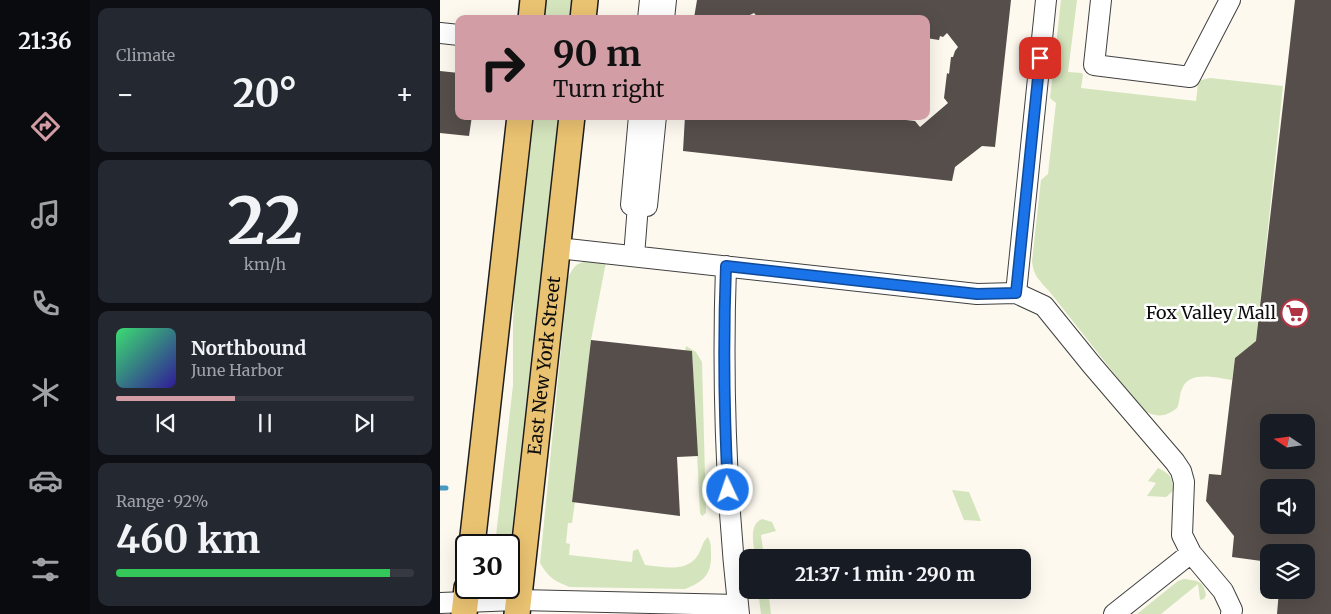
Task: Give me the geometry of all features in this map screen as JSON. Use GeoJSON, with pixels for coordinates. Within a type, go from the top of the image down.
{"type":"FeatureCollection","features":[{"type":"Feature","properties":{"kind":"main road"},"geometry":{"type":"LineString","coordinates":[[531,15],[533,0]]}},
{"type":"Feature","properties":{"kind":"main road"},"geometry":{"type":"LineString","coordinates":[[583,15],[585,0]]}},
{"type":"Feature","properties":{"kind":"main road"},"geometry":{"type":"LineString","coordinates":[[473,534],[520,120]]}},
{"type":"Feature","properties":{"kind":"main road","name":"East New York Street"},"geometry":{"type":"LineString","coordinates":[[518,607],[572,120]]}},
{"type":"Feature","properties":{"kind":"street"},"geometry":{"type":"LineString","coordinates":[[648,15],[650,0]]}},
{"type":"Feature","properties":{"kind":"street"},"geometry":{"type":"LineString","coordinates":[[664,15],[666,0]]}},
{"type":"Feature","properties":{"kind":"street"},"geometry":{"type":"LineString","coordinates":[[1016,293],[1046,0]]}},
{"type":"Feature","properties":{"kind":"street"},"geometry":{"type":"LineString","coordinates":[[1101,0],[1094,65],[1190,76],[1230,0]]}},
{"type":"Feature","properties":{"kind":"street"},"geometry":{"type":"LineString","coordinates":[[440,33],[455,35]]}},
{"type":"Feature","properties":{"kind":"street"},"geometry":{"type":"LineString","coordinates":[[639,120],[631,205],[638,206],[648,206],[656,120]]}},
{"type":"Feature","properties":{"kind":"street"},"geometry":{"type":"LineString","coordinates":[[634,256],[638,206]]}},
{"type":"Feature","properties":{"kind":"street"},"geometry":{"type":"LineString","coordinates":[[558,248],[977,294],[1016,293],[1044,306],[1181,471],[1184,482],[1182,535],[1191,553],[1223,591],[1232,610],[1231,614]]}},
{"type":"Feature","properties":{"kind":"street"},"geometry":{"type":"LineString","coordinates":[[440,603],[465,601],[518,607],[738,609],[730,523],[724,414],[726,266]]}},
{"type":"Feature","properties":{"kind":"street"},"geometry":{"type":"LineString","coordinates":[[1114,614],[1191,553]]}},
{"type":"Feature","properties":{"kind":"green space"},"geometry":{"type":"Polygon","coordinates":[[[547,0],[571,0],[569,15],[545,15],[547,0]]]}},
{"type":"Feature","properties":{"kind":"green space"},"geometry":{"type":"Polygon","coordinates":[[[1061,0],[1077,0],[1068,72],[1082,73],[1081,88],[1196,101],[1198,84],[1201,80],[1210,78],[1283,86],[1256,341],[1235,358],[1232,380],[1211,377],[1191,379],[1182,389],[1177,408],[1168,414],[1156,415],[1143,410],[1035,274],[1032,261],[1041,180],[1048,174],[1056,103],[1050,98],[1061,0]]]}},
{"type":"Feature","properties":{"kind":"green space"},"geometry":{"type":"Polygon","coordinates":[[[534,120],[558,120],[512,534],[496,534],[513,385],[515,275],[534,120]]]}},
{"type":"Feature","properties":{"kind":"green space"},"geometry":{"type":"Polygon","coordinates":[[[589,261],[606,262],[591,340],[572,502],[575,502],[572,523],[568,523],[566,543],[570,544],[569,555],[632,562],[633,551],[638,549],[645,565],[674,568],[693,561],[708,537],[711,560],[708,572],[702,580],[685,589],[570,587],[552,578],[540,563],[568,278],[576,266],[589,261]]]}},
{"type":"Feature","properties":{"kind":"green space"},"geometry":{"type":"Polygon","coordinates":[[[686,346],[696,352],[702,362],[706,513],[702,516],[700,513],[692,352],[685,351],[686,346]]]}},
{"type":"Feature","properties":{"kind":"green space"},"geometry":{"type":"Polygon","coordinates":[[[1158,468],[1168,474],[1172,482],[1173,491],[1166,497],[1147,496],[1156,483],[1148,481],[1158,468]]]}},
{"type":"Feature","properties":{"kind":"green space"},"geometry":{"type":"Polygon","coordinates":[[[952,490],[969,492],[981,521],[964,520],[952,490]]]}},
{"type":"Feature","properties":{"kind":"green space"},"geometry":{"type":"Polygon","coordinates":[[[762,519],[772,522],[776,531],[761,535],[763,549],[754,549],[753,530],[762,519]]]}},
{"type":"Feature","properties":{"kind":"green space"},"geometry":{"type":"Polygon","coordinates":[[[1184,579],[1199,582],[1203,586],[1206,595],[1204,599],[1200,600],[1198,584],[1161,614],[1137,614],[1178,581],[1184,579]]]}},
{"type":"Feature","properties":{"kind":"green space"},"geometry":{"type":"Polygon","coordinates":[[[759,599],[769,599],[771,614],[761,614],[759,599]]]}},
{"type":"Feature","properties":{"kind":"building"},"geometry":{"type":"Polygon","coordinates":[[[697,0],[1011,0],[995,147],[982,146],[955,167],[952,181],[683,151],[685,120],[906,120],[915,121],[920,127],[948,103],[944,98],[947,73],[949,74],[951,57],[953,57],[958,47],[947,33],[943,37],[940,36],[939,40],[930,39],[930,15],[756,15],[754,13],[750,15],[694,15],[697,0]]]}},
{"type":"Feature","properties":{"kind":"building","name":"Fox Valley Mall"},"geometry":{"type":"Polygon","coordinates":[[[1295,0],[1331,0],[1331,614],[1277,614],[1278,599],[1315,599],[1315,544],[1260,544],[1260,561],[1232,557],[1234,536],[1206,501],[1209,474],[1221,475],[1235,358],[1256,341],[1295,0]]]}},
{"type":"Feature","properties":{"kind":"building"},"geometry":{"type":"Polygon","coordinates":[[[440,71],[455,73],[455,120],[471,120],[469,136],[440,133],[440,71]]]}},
{"type":"Feature","properties":{"kind":"building"},"geometry":{"type":"Polygon","coordinates":[[[591,340],[692,351],[698,456],[677,457],[680,516],[572,502],[591,340]]]}},
{"type":"Feature","properties":{"kind":"waterway"},"geometry":{"type":"LineString","coordinates":[[440,488],[446,488]]}},
{"type":"Feature","properties":{"kind":"place","name":"Fox Valley Mall"},"geometry":{"type":"Point","coordinates":[1295,313]}},
{"type":"Feature","properties":{"kind":"route"},"geometry":{"type":"LineString","coordinates":[[728,490],[724,414],[726,266],[977,294],[1016,293],[1040,58]]}}]}
